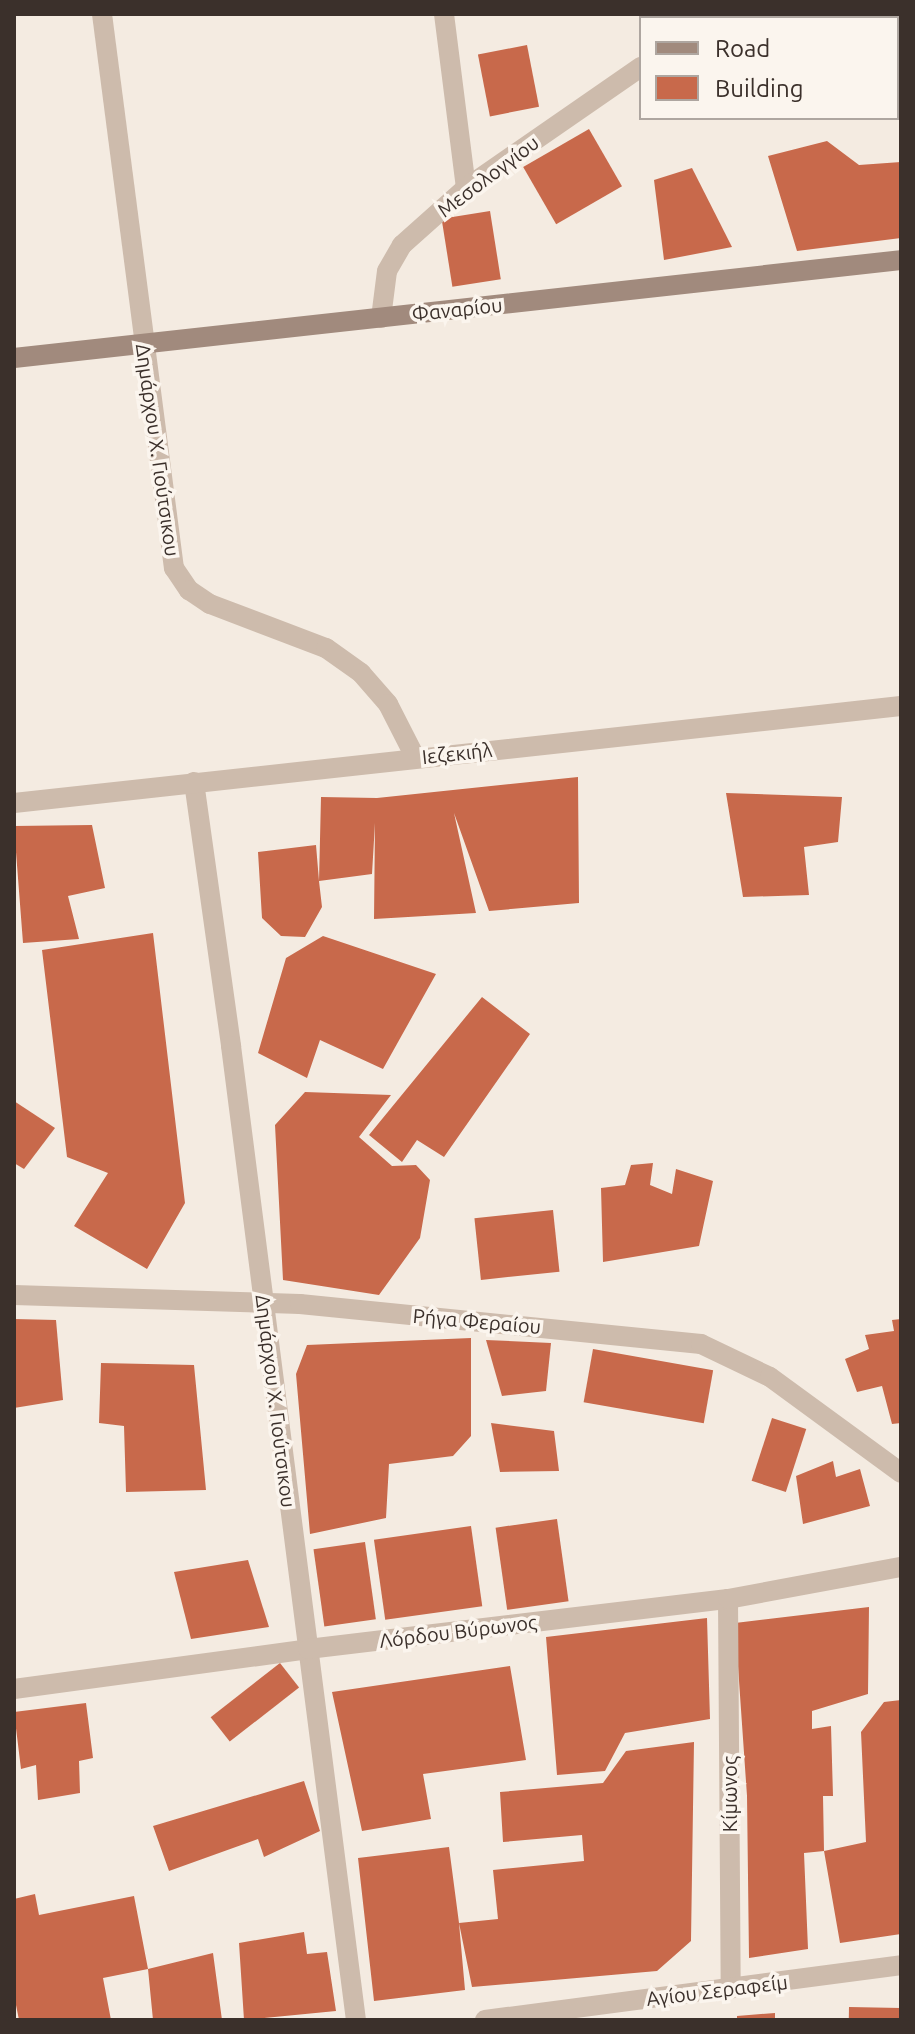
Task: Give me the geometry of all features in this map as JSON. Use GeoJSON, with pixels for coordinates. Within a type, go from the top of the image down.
{"type":"FeatureCollection","features":[{"type":"Feature","properties":{"kind":"main road","name":"Φαναρίου"},"geometry":{"type":"LineString","coordinates":[[14,358],[901,260]]}},
{"type":"Feature","properties":{"kind":"street","name":"Δημάρχου Χ. Γιούτσικου"},"geometry":{"type":"LineString","coordinates":[[102,14],[170,553],[180,580],[210,604],[326,648],[344,660],[388,704],[415,757]]}},
{"type":"Feature","properties":{"kind":"street"},"geometry":{"type":"LineString","coordinates":[[444,14],[466,188]]}},
{"type":"Feature","properties":{"kind":"street","name":"Μεσολογγίου"},"geometry":{"type":"LineString","coordinates":[[381,318],[383,287],[397,253],[466,188],[639,68]]}},
{"type":"Feature","properties":{"kind":"street","name":"Ιεζεκιήλ"},"geometry":{"type":"LineString","coordinates":[[14,803],[901,706]]}},
{"type":"Feature","properties":{"kind":"street","name":"Δημάρχου Χ. Γιούτσικου"},"geometry":{"type":"LineString","coordinates":[[194,782],[356,2020]]}},
{"type":"Feature","properties":{"kind":"street","name":"Ρήγα Φεραίου"},"geometry":{"type":"LineString","coordinates":[[14,1295],[264,1302],[701,1344],[770,1377],[901,1473]]}},
{"type":"Feature","properties":{"kind":"street","name":"Λόρδου Βύρωνος"},"geometry":{"type":"LineString","coordinates":[[14,1689],[308,1649],[728,1599],[901,1567]]}},
{"type":"Feature","properties":{"kind":"street","name":"Κίμωνος"},"geometry":{"type":"LineString","coordinates":[[728,1599],[731,1989]]}},
{"type":"Feature","properties":{"kind":"street","name":"Αγίου Σεραφείμ"},"geometry":{"type":"LineString","coordinates":[[485,2020],[901,1965]]}},
{"type":"Feature","properties":{"kind":"building"},"geometry":{"type":"Polygon","coordinates":[[[824,14],[892,14],[892,16],[824,14]]]}},
{"type":"Feature","properties":{"kind":"building"},"geometry":{"type":"Polygon","coordinates":[[[527,45],[539,107],[490,116],[478,55],[527,45]]]}},
{"type":"Feature","properties":{"kind":"building"},"geometry":{"type":"Polygon","coordinates":[[[589,129],[622,186],[556,224],[523,167],[589,129]]]}},
{"type":"Feature","properties":{"kind":"building"},"geometry":{"type":"Polygon","coordinates":[[[827,141],[859,165],[901,162],[901,238],[797,251],[768,156],[827,141]]]}},
{"type":"Feature","properties":{"kind":"building"},"geometry":{"type":"Polygon","coordinates":[[[692,168],[732,247],[664,260],[654,180],[692,168]]]}},
{"type":"Feature","properties":{"kind":"building"},"geometry":{"type":"Polygon","coordinates":[[[490,211],[501,279],[452,287],[442,219],[490,211]]]}},
{"type":"Feature","properties":{"kind":"building"},"geometry":{"type":"Polygon","coordinates":[[[578,777],[579,903],[489,911],[454,813],[476,913],[374,919],[375,823],[372,874],[319,881],[321,797],[377,798],[578,777]]]}},
{"type":"Feature","properties":{"kind":"building"},"geometry":{"type":"Polygon","coordinates":[[[726,793],[842,797],[838,842],[804,847],[809,895],[743,897],[726,793]]]}},
{"type":"Feature","properties":{"kind":"building"},"geometry":{"type":"Polygon","coordinates":[[[92,825],[105,888],[68,896],[79,939],[23,943],[14,826],[92,825]]]}},
{"type":"Feature","properties":{"kind":"building"},"geometry":{"type":"Polygon","coordinates":[[[316,845],[322,907],[305,937],[281,936],[262,918],[258,852],[316,845]]]}},
{"type":"Feature","properties":{"kind":"building"},"geometry":{"type":"Polygon","coordinates":[[[153,933],[185,1203],[147,1269],[74,1226],[108,1173],[67,1157],[42,950],[153,933]]]}},
{"type":"Feature","properties":{"kind":"building"},"geometry":{"type":"Polygon","coordinates":[[[323,936],[436,974],[383,1069],[320,1040],[307,1078],[258,1053],[286,958],[323,936]]]}},
{"type":"Feature","properties":{"kind":"building"},"geometry":{"type":"Polygon","coordinates":[[[482,997],[530,1034],[444,1157],[417,1140],[402,1162],[369,1135],[482,997]]]}},
{"type":"Feature","properties":{"kind":"building"},"geometry":{"type":"Polygon","coordinates":[[[305,1092],[391,1095],[359,1137],[392,1166],[416,1165],[430,1180],[420,1238],[379,1295],[283,1280],[275,1125],[305,1092]]]}},
{"type":"Feature","properties":{"kind":"building"},"geometry":{"type":"Polygon","coordinates":[[[14,1101],[55,1128],[24,1169],[14,1163],[14,1101]]]}},
{"type":"Feature","properties":{"kind":"building"},"geometry":{"type":"Polygon","coordinates":[[[653,1163],[650,1185],[672,1194],[676,1169],[713,1181],[699,1246],[603,1262],[601,1188],[625,1185],[631,1165],[653,1163]]]}},
{"type":"Feature","properties":{"kind":"building"},"geometry":{"type":"Polygon","coordinates":[[[553,1210],[559,1272],[481,1280],[474,1218],[553,1210]]]}},
{"type":"Feature","properties":{"kind":"building"},"geometry":{"type":"Polygon","coordinates":[[[14,1319],[56,1320],[63,1400],[14,1408],[14,1319]]]}},
{"type":"Feature","properties":{"kind":"building"},"geometry":{"type":"Polygon","coordinates":[[[901,1319],[901,1423],[892,1424],[882,1386],[857,1392],[845,1359],[869,1349],[865,1335],[894,1331],[892,1320],[901,1319]]]}},
{"type":"Feature","properties":{"kind":"building"},"geometry":{"type":"Polygon","coordinates":[[[471,1338],[471,1436],[453,1456],[389,1464],[386,1518],[310,1534],[296,1374],[307,1345],[471,1338]]]}},
{"type":"Feature","properties":{"kind":"building"},"geometry":{"type":"Polygon","coordinates":[[[486,1340],[551,1343],[546,1391],[502,1396],[486,1340]]]}},
{"type":"Feature","properties":{"kind":"building"},"geometry":{"type":"Polygon","coordinates":[[[593,1349],[713,1370],[704,1423],[584,1402],[593,1349]]]}},
{"type":"Feature","properties":{"kind":"building"},"geometry":{"type":"Polygon","coordinates":[[[101,1363],[194,1365],[206,1490],[126,1492],[124,1426],[99,1423],[101,1363]]]}},
{"type":"Feature","properties":{"kind":"building"},"geometry":{"type":"Polygon","coordinates":[[[772,1418],[806,1429],[786,1492],[752,1481],[772,1418]]]}},
{"type":"Feature","properties":{"kind":"building"},"geometry":{"type":"Polygon","coordinates":[[[491,1423],[554,1431],[559,1471],[500,1472],[491,1423]]]}},
{"type":"Feature","properties":{"kind":"building"},"geometry":{"type":"Polygon","coordinates":[[[833,1461],[836,1477],[860,1469],[870,1506],[803,1524],[796,1476],[833,1461]]]}},
{"type":"Feature","properties":{"kind":"building"},"geometry":{"type":"Polygon","coordinates":[[[557,1519],[569,1601],[507,1610],[496,1528],[557,1519]]]}},
{"type":"Feature","properties":{"kind":"building"},"geometry":{"type":"Polygon","coordinates":[[[471,1526],[482,1606],[385,1620],[374,1540],[471,1526]]]}},
{"type":"Feature","properties":{"kind":"building"},"geometry":{"type":"Polygon","coordinates":[[[365,1542],[376,1619],[324,1626],[314,1549],[365,1542]]]}},
{"type":"Feature","properties":{"kind":"building"},"geometry":{"type":"Polygon","coordinates":[[[248,1560],[269,1627],[191,1639],[174,1572],[248,1560]]]}},
{"type":"Feature","properties":{"kind":"building"},"geometry":{"type":"Polygon","coordinates":[[[869,1607],[868,1694],[812,1711],[812,1729],[831,1726],[833,1796],[823,1796],[824,1851],[804,1853],[808,1949],[749,1958],[747,1796],[735,1623],[869,1607]]]}},
{"type":"Feature","properties":{"kind":"building"},"geometry":{"type":"Polygon","coordinates":[[[707,1618],[710,1719],[625,1733],[605,1771],[557,1775],[546,1637],[707,1618]]]}},
{"type":"Feature","properties":{"kind":"building"},"geometry":{"type":"Polygon","coordinates":[[[280,1663],[299,1687],[230,1742],[211,1717],[280,1663]]]}},
{"type":"Feature","properties":{"kind":"building"},"geometry":{"type":"Polygon","coordinates":[[[510,1666],[526,1760],[423,1774],[431,1819],[362,1831],[332,1692],[510,1666]]]}},
{"type":"Feature","properties":{"kind":"building"},"geometry":{"type":"Polygon","coordinates":[[[901,1700],[901,1934],[840,1943],[824,1851],[866,1842],[861,1732],[884,1702],[901,1700]]]}},
{"type":"Feature","properties":{"kind":"building"},"geometry":{"type":"Polygon","coordinates":[[[86,1703],[93,1758],[79,1761],[80,1793],[38,1800],[36,1765],[21,1769],[14,1712],[86,1703]]]}},
{"type":"Feature","properties":{"kind":"building"},"geometry":{"type":"Polygon","coordinates":[[[694,1742],[691,1941],[657,1971],[472,1987],[459,1923],[498,1919],[493,1870],[584,1861],[582,1835],[503,1842],[500,1792],[603,1783],[626,1751],[694,1742]]]}},
{"type":"Feature","properties":{"kind":"building"},"geometry":{"type":"Polygon","coordinates":[[[304,1781],[320,1831],[264,1857],[258,1839],[169,1871],[153,1826],[304,1781]]]}},
{"type":"Feature","properties":{"kind":"building"},"geometry":{"type":"Polygon","coordinates":[[[449,1847],[465,1990],[374,2001],[358,1858],[449,1847]]]}},
{"type":"Feature","properties":{"kind":"building"},"geometry":{"type":"Polygon","coordinates":[[[35,1894],[39,1915],[134,1896],[148,1969],[103,1978],[111,2020],[19,2020],[14,1995],[14,1899],[35,1894]]]}},
{"type":"Feature","properties":{"kind":"building"},"geometry":{"type":"Polygon","coordinates":[[[304,1932],[307,1954],[327,1952],[336,2011],[244,2020],[239,1943],[304,1932]]]}},
{"type":"Feature","properties":{"kind":"building"},"geometry":{"type":"Polygon","coordinates":[[[213,1953],[222,2020],[153,2020],[148,1969],[213,1953]]]}},
{"type":"Feature","properties":{"kind":"building"},"geometry":{"type":"Polygon","coordinates":[[[849,2007],[901,2008],[901,2020],[849,2020],[849,2007]]]}},
{"type":"Feature","properties":{"kind":"building"},"geometry":{"type":"Polygon","coordinates":[[[775,2013],[775,2020],[737,2020],[737,2016],[775,2013]]]}}]}
